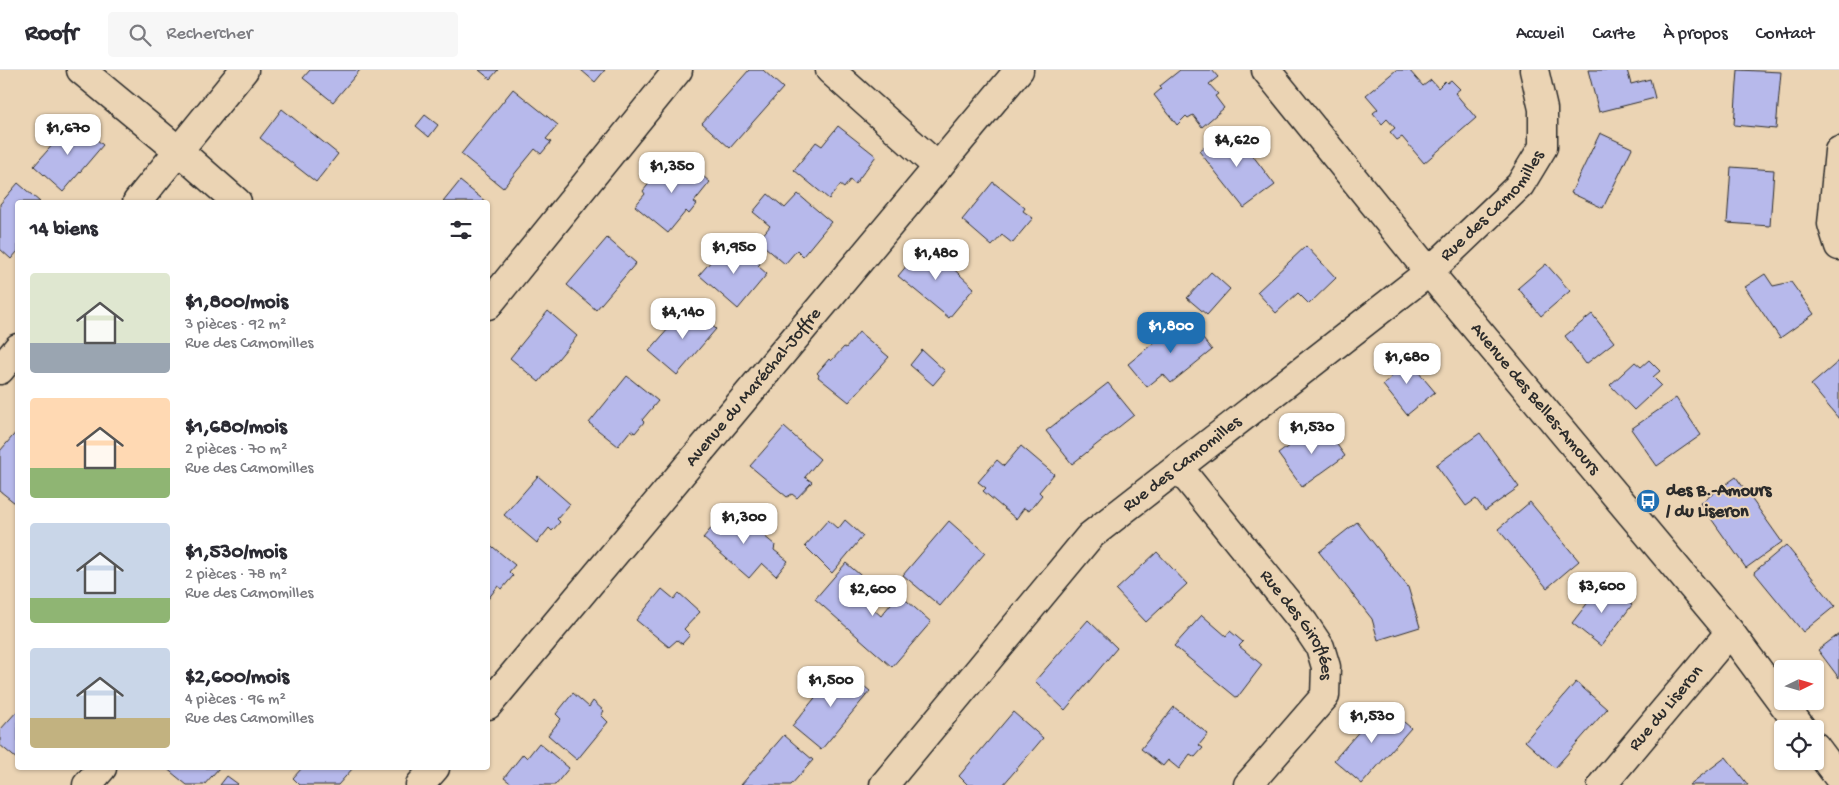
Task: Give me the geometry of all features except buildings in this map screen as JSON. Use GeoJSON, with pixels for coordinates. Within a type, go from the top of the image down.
{"type":"FeatureCollection","features":[{"type":"Feature","properties":{"kind":"street"},"geometry":{"type":"LineString","coordinates":[[81,70],[235,200]]}},
{"type":"Feature","properties":{"kind":"street"},"geometry":{"type":"LineString","coordinates":[[139,200],[244,70]]}},
{"type":"Feature","properties":{"kind":"street"},"geometry":{"type":"LineString","coordinates":[[490,304],[678,70]]}},
{"type":"Feature","properties":{"kind":"street"},"geometry":{"type":"LineString","coordinates":[[830,70],[938,167]]}},
{"type":"Feature","properties":{"kind":"street","name":"Avenue du Maréchal-Joffre"},"geometry":{"type":"LineString","coordinates":[[490,703],[1019,70]]}},
{"type":"Feature","properties":{"kind":"street","name":"Avenue des Belles-Amours"},"geometry":{"type":"LineString","coordinates":[[1266,70],[1429,272],[1730,632],[1795,720]]}},
{"type":"Feature","properties":{"kind":"street","name":"Rue des Camomilles"},"geometry":{"type":"LineString","coordinates":[[884,785],[1090,536],[1180,468],[1429,272],[1520,185],[1543,147],[1543,109],[1534,70]]}},
{"type":"Feature","properties":{"kind":"street"},"geometry":{"type":"LineString","coordinates":[[1839,151],[1832,224],[1839,246]]}},
{"type":"Feature","properties":{"kind":"street"},"geometry":{"type":"LineString","coordinates":[[0,370],[15,352]]}},
{"type":"Feature","properties":{"kind":"street","name":"Rue des Giroflées"},"geometry":{"type":"LineString","coordinates":[[1180,468],[1304,623],[1320,647],[1326,666],[1325,696],[1248,785]]}},
{"type":"Feature","properties":{"kind":"street","name":"Rue du Liseron"},"geometry":{"type":"LineString","coordinates":[[1602,785],[1730,632]]}},
{"type":"Feature","properties":{"kind":"street"},"geometry":{"type":"LineString","coordinates":[[1824,758],[1839,778]]}},
{"type":"Feature","properties":{"kind":"street"},"geometry":{"type":"LineString","coordinates":[[87,785],[100,770]]}},
{"type":"Feature","properties":{"kind":"street"},"geometry":{"type":"LineString","coordinates":[[420,785],[433,770]]}},
{"type":"Feature","properties":{"kind":"place","name":"des B.-Amours / du Liseron"},"geometry":{"type":"Point","coordinates":[1648,501]}}]}
